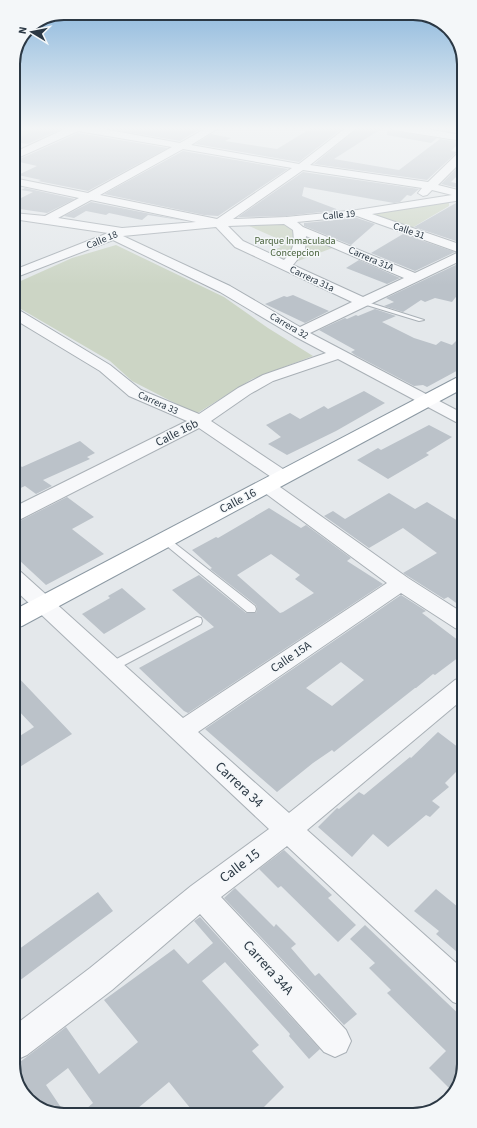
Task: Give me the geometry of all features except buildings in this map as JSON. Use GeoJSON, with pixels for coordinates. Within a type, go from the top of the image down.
{"type":"FeatureCollection","features":[{"type":"Feature","properties":{"kind":"highway","name":"Calle 16"},"geometry":{"type":"LineString","coordinates":[[20,617],[457,385]]}},
{"type":"Feature","properties":{"kind":"street"},"geometry":{"type":"LineString","coordinates":[[47,220],[120,180]]}},
{"type":"Feature","properties":{"kind":"street"},"geometry":{"type":"LineString","coordinates":[[20,182],[219,223],[282,180]]}},
{"type":"Feature","properties":{"kind":"street"},"geometry":{"type":"LineString","coordinates":[[387,180],[430,186],[457,194]]}},
{"type":"Feature","properties":{"kind":"street"},"geometry":{"type":"LineString","coordinates":[[410,205],[437,180]]}},
{"type":"Feature","properties":{"kind":"street","name":"Calle 19"},"geometry":{"type":"LineString","coordinates":[[219,223],[286,220],[357,213],[457,197]]}},
{"type":"Feature","properties":{"kind":"street","name":"Calle 31"},"geometry":{"type":"LineString","coordinates":[[357,213],[457,247]]}},
{"type":"Feature","properties":{"kind":"street","name":"Carrera 32"},"geometry":{"type":"LineString","coordinates":[[20,217],[47,220],[118,234],[225,289],[299,333],[457,416]]}},
{"type":"Feature","properties":{"kind":"street","name":"Carrera 31A"},"geometry":{"type":"LineString","coordinates":[[286,220],[299,229],[414,277]]}},
{"type":"Feature","properties":{"kind":"street","name":"Calle 18"},"geometry":{"type":"LineString","coordinates":[[20,272],[118,234],[219,223]]}},
{"type":"Feature","properties":{"kind":"street","name":"Carrera 31a"},"geometry":{"type":"LineString","coordinates":[[219,223],[239,244],[362,302]]}},
{"type":"Feature","properties":{"kind":"street"},"geometry":{"type":"LineString","coordinates":[[285,266],[298,253],[302,244],[299,229]]}},
{"type":"Feature","properties":{"kind":"street"},"geometry":{"type":"LineString","coordinates":[[299,333],[457,257]]}},
{"type":"Feature","properties":{"kind":"street","name":"Carrera 33"},"geometry":{"type":"LineString","coordinates":[[20,317],[105,368],[135,393],[200,421],[401,583],[457,620]]}},
{"type":"Feature","properties":{"kind":"street","name":"Calle 16b"},"geometry":{"type":"LineString","coordinates":[[20,512],[200,421],[244,391],[268,378],[339,354]]}},
{"type":"Feature","properties":{"kind":"street","name":"Carrera 34"},"geometry":{"type":"LineString","coordinates":[[20,582],[457,985]]}},
{"type":"Feature","properties":{"kind":"street","name":"Calle 15A"},"geometry":{"type":"LineString","coordinates":[[181,731],[401,583]]}},
{"type":"Feature","properties":{"kind":"street","name":"Calle 15"},"geometry":{"type":"LineString","coordinates":[[20,1041],[101,979],[201,895],[288,830],[457,691]]}},
{"type":"Feature","properties":{"kind":"street","name":"Carrera 34A"},"geometry":{"type":"LineString","coordinates":[[201,895],[335,1042]]}},
{"type":"Feature","properties":{"kind":"lane"},"geometry":{"type":"LineString","coordinates":[[362,302],[421,320]]}},
{"type":"Feature","properties":{"kind":"lane"},"geometry":{"type":"LineString","coordinates":[[165,540],[251,609]]}},
{"type":"Feature","properties":{"kind":"lane"},"geometry":{"type":"LineString","coordinates":[[111,667],[197,621]]}},
{"type":"Feature","properties":{"kind":"green space"},"geometry":{"type":"Polygon","coordinates":[[[449,202],[449,206],[410,229],[366,214],[449,202]]]}},
{"type":"Feature","properties":{"kind":"green space","name":"Parque Inmaculada Concepcion"},"geometry":{"type":"Polygon","coordinates":[[[286,223],[292,230],[335,247],[290,264],[274,257],[269,252],[281,247],[267,241],[276,238],[249,226],[286,223]]]}},
{"type":"Feature","properties":{"kind":"green space"},"geometry":{"type":"Polygon","coordinates":[[[116,245],[224,297],[268,328],[313,356],[252,379],[196,414],[132,381],[110,361],[20,308],[20,281],[72,258],[116,245]]]}}]}
